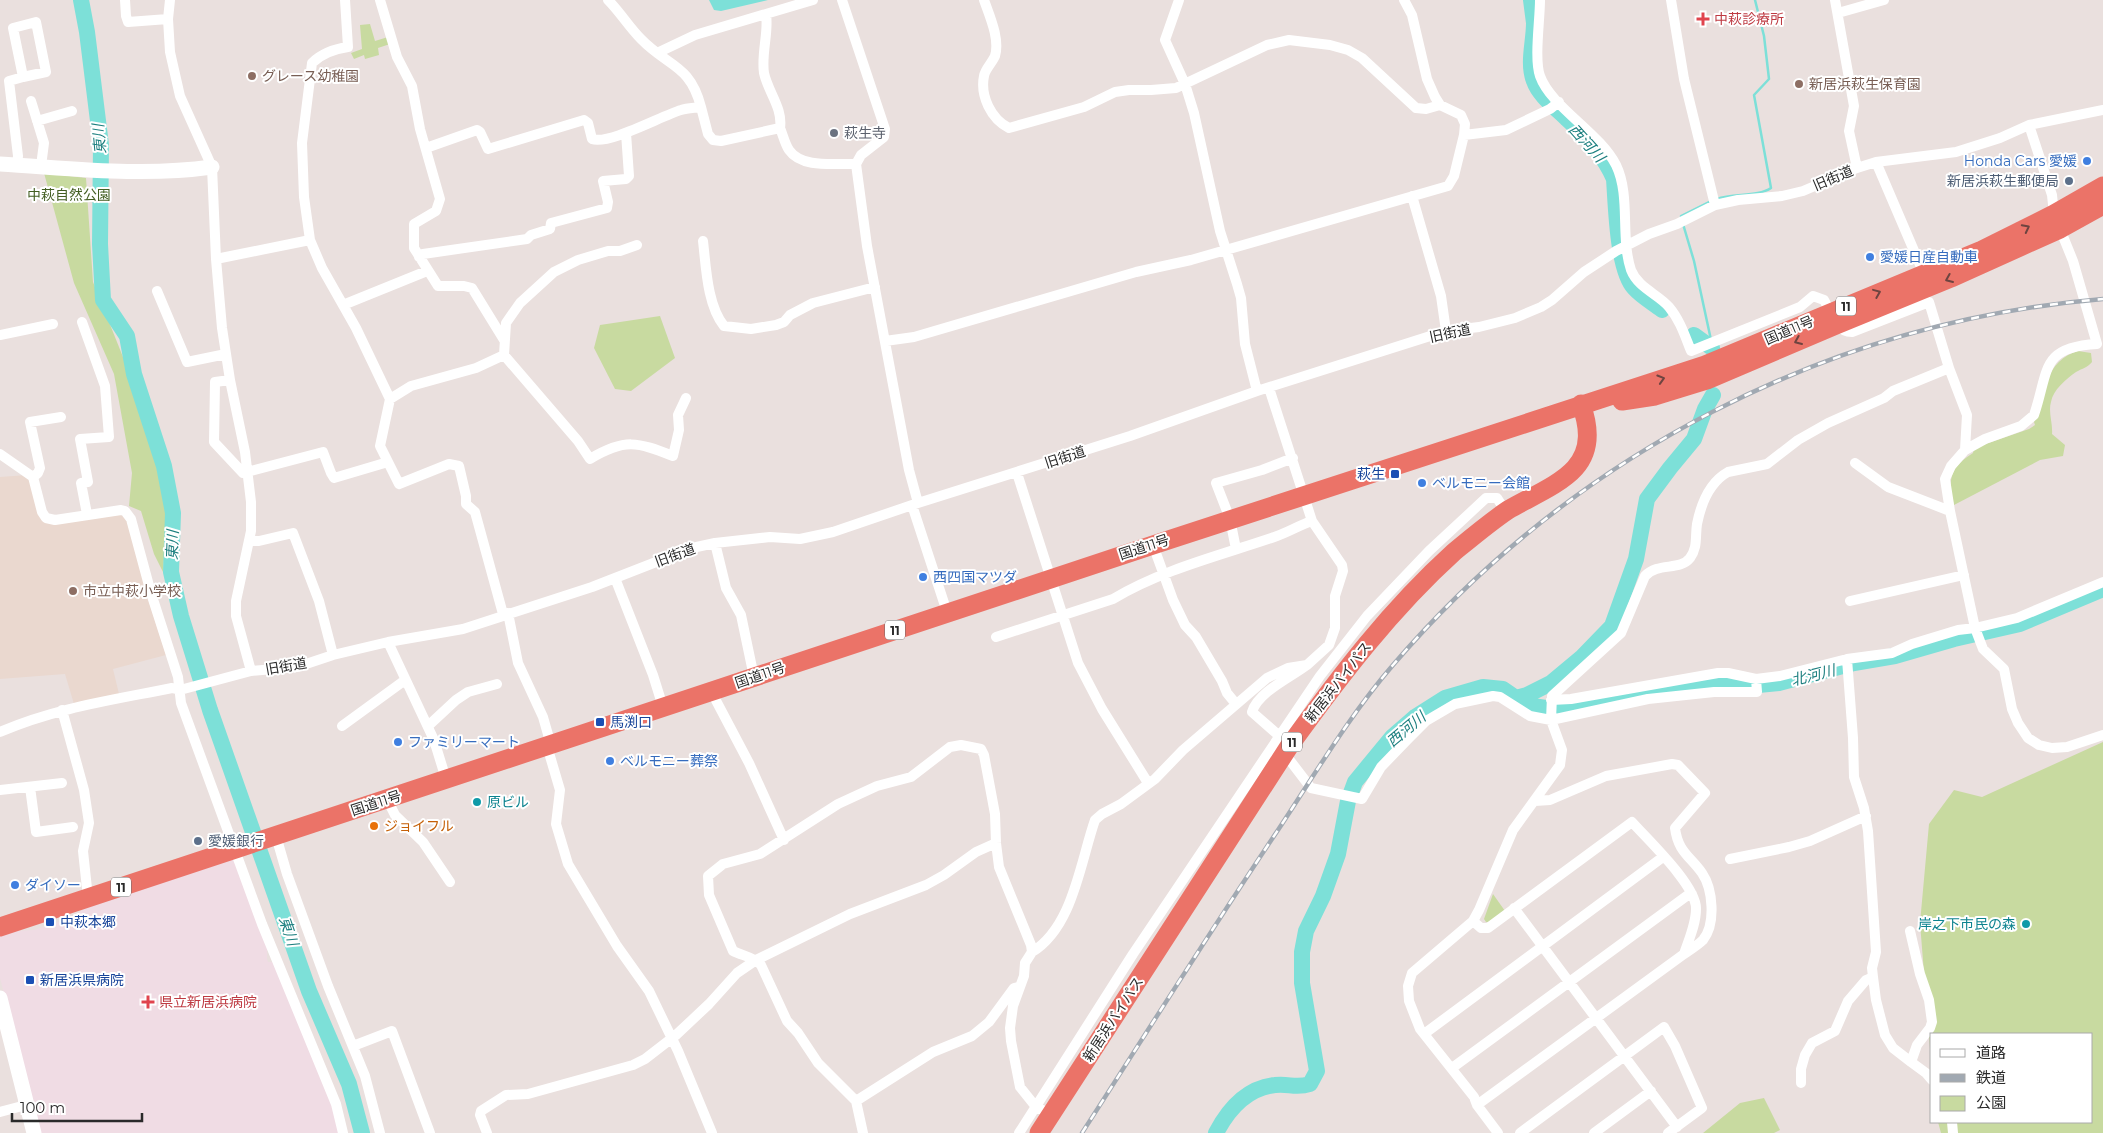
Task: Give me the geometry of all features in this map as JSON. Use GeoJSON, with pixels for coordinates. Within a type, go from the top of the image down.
{"type":"FeatureCollection","features":[{"type":"Feature","properties":{"kind":"highway","name":"国道11号"},"geometry":{"type":"LineString","coordinates":[[1834,318],[1950,278],[2057,221],[2103,186]]}},
{"type":"Feature","properties":{"kind":"highway","name":"国道11号"},"geometry":{"type":"LineString","coordinates":[[0,927],[549,746],[947,612],[1521,424],[1582,408],[1631,398],[1655,396],[1707,380],[1924,274],[2057,221],[2103,205]]}},
{"type":"Feature","properties":{"kind":"highway","name":"新居浜バイパス"},"geometry":{"type":"LineString","coordinates":[[1039,1133],[1044,1110],[1285,745],[1397,608],[1455,552],[1506,512],[1564,477],[1575,468],[1587,444],[1588,428],[1582,408]]}},
{"type":"Feature","properties":{"kind":"street"},"geometry":{"type":"LineString","coordinates":[[125,0],[128,22],[168,19]]}},
{"type":"Feature","properties":{"kind":"street"},"geometry":{"type":"LineString","coordinates":[[170,0],[168,19],[170,52],[180,96],[212,167],[216,259],[226,354],[248,472],[251,502],[249,541],[236,600],[236,616],[251,671]]}},
{"type":"Feature","properties":{"kind":"street"},"geometry":{"type":"LineString","coordinates":[[345,0],[348,47],[334,49],[317,58],[312,63],[302,143],[304,197],[310,240],[322,268],[344,305],[390,398],[380,446],[399,484],[449,464],[458,466],[466,496],[466,504],[475,512],[518,663],[543,717],[560,790],[556,824],[568,864],[617,946],[650,991],[712,1133]]}},
{"type":"Feature","properties":{"kind":"street"},"geometry":{"type":"LineString","coordinates":[[608,0],[641,39],[684,72],[697,92],[708,134],[713,140],[721,141],[780,128]]}},
{"type":"Feature","properties":{"kind":"street"},"geometry":{"type":"LineString","coordinates":[[657,53],[695,35],[799,2],[813,0]]}},
{"type":"Feature","properties":{"kind":"street"},"geometry":{"type":"LineString","coordinates":[[842,0],[885,130],[884,136],[861,155],[856,164],[875,287],[915,504],[947,612]]}},
{"type":"Feature","properties":{"kind":"street"},"geometry":{"type":"LineString","coordinates":[[984,0],[994,32],[995,56],[984,75],[983,93],[992,111],[1003,125],[1009,128],[1084,107],[1115,92],[1176,88],[1267,45],[1289,40],[1348,50],[1362,58],[1416,108],[1426,109],[1440,105]]}},
{"type":"Feature","properties":{"kind":"street"},"geometry":{"type":"LineString","coordinates":[[1178,0],[1166,40],[1185,84],[1226,250],[1241,298],[1244,344],[1258,391]]}},
{"type":"Feature","properties":{"kind":"street"},"geometry":{"type":"LineString","coordinates":[[885,341],[914,337],[1136,272],[1191,260],[1448,186],[1454,176],[1465,124],[1462,115],[1440,105],[1427,79],[1412,15],[1404,0]]}},
{"type":"Feature","properties":{"kind":"street"},"geometry":{"type":"LineString","coordinates":[[1540,0],[1536,60],[1540,75],[1555,105],[1588,130],[1615,163],[1621,177],[1622,247],[1632,272],[1643,287],[1667,305],[1677,317],[1691,351],[1800,307],[1814,296],[1824,300],[1834,318],[1847,332],[1852,332],[1929,302],[1967,415],[1965,450]]}},
{"type":"Feature","properties":{"kind":"street"},"geometry":{"type":"LineString","coordinates":[[1671,0],[1684,79],[1714,202]]}},
{"type":"Feature","properties":{"kind":"street"},"geometry":{"type":"LineString","coordinates":[[1835,0],[1854,106],[1849,131],[1857,168]]}},
{"type":"Feature","properties":{"kind":"street"},"geometry":{"type":"LineString","coordinates":[[1838,14],[1884,0]]}},
{"type":"Feature","properties":{"kind":"street"},"geometry":{"type":"LineString","coordinates":[[382,1],[396,57],[412,86],[420,129],[440,199],[436,211],[414,224],[414,248],[438,286],[464,286],[472,288],[504,340]]}},
{"type":"Feature","properties":{"kind":"street"},"geometry":{"type":"LineString","coordinates":[[766,14],[768,24],[764,36],[764,70],[780,114],[780,128],[788,150],[798,160],[814,163],[856,164]]}},
{"type":"Feature","properties":{"kind":"street"},"geometry":{"type":"LineString","coordinates":[[17,165],[18,156],[9,81],[46,72],[36,22],[13,28],[23,77]]}},
{"type":"Feature","properties":{"kind":"street"},"geometry":{"type":"LineString","coordinates":[[31,101],[44,143],[42,166]]}},
{"type":"Feature","properties":{"kind":"street"},"geometry":{"type":"LineString","coordinates":[[1464,135],[1506,130],[1555,105]]}},
{"type":"Feature","properties":{"kind":"street"},"geometry":{"type":"LineString","coordinates":[[426,148],[477,130],[480,132],[488,149],[584,120],[588,123],[592,139],[598,141],[626,133],[683,110],[700,108]]}},
{"type":"Feature","properties":{"kind":"street","name":"旧街道"},"geometry":{"type":"LineString","coordinates":[[0,732],[62,710],[136,694],[172,688],[183,689],[251,671],[296,667],[333,655],[388,642],[463,629],[614,578],[692,548],[715,542],[770,537],[800,539],[833,532],[1130,436],[1258,391],[1446,331],[1479,327],[1515,318],[1552,300],[1584,272],[1622,247],[1688,219],[1714,202],[1782,196],[1804,191],[1857,168],[1876,162],[1956,152],[2000,138],[2029,124],[2103,110]]}},
{"type":"Feature","properties":{"kind":"street"},"geometry":{"type":"LineString","coordinates":[[37,121],[72,111]]}},
{"type":"Feature","properties":{"kind":"street"},"geometry":{"type":"LineString","coordinates":[[2029,124],[2052,195],[2057,221],[2073,261],[2097,344],[2075,345],[2065,349],[2053,359],[2034,415],[2029,422],[1985,439],[1965,450],[1952,466],[1945,480],[1976,633],[1984,649],[2004,669],[2012,709],[2018,723],[2028,738],[2039,745],[2052,748],[2067,747],[2103,735]]}},
{"type":"Feature","properties":{"kind":"street"},"geometry":{"type":"LineString","coordinates":[[419,256],[527,239],[531,235],[550,230],[550,223],[607,208],[608,202],[603,181],[626,179],[628,176],[626,133]]}},
{"type":"Feature","properties":{"kind":"street"},"geometry":{"type":"LineString","coordinates":[[1876,162],[1924,274]]}},
{"type":"Feature","properties":{"kind":"street"},"geometry":{"type":"LineString","coordinates":[[0,164],[123,172],[180,171],[212,167]]}},
{"type":"Feature","properties":{"kind":"street"},"geometry":{"type":"LineString","coordinates":[[1412,196],[1440,296],[1446,331]]}},
{"type":"Feature","properties":{"kind":"street"},"geometry":{"type":"LineString","coordinates":[[216,259],[310,240]]}},
{"type":"Feature","properties":{"kind":"street"},"geometry":{"type":"LineString","coordinates":[[703,241],[708,283],[720,320],[724,326],[751,329],[776,325],[784,322],[790,315],[813,303],[875,287]]}},
{"type":"Feature","properties":{"kind":"street"},"geometry":{"type":"LineString","coordinates":[[637,245],[620,251],[608,251],[586,258],[554,272],[520,303],[506,323],[504,355],[578,441],[590,459],[610,447],[637,444],[672,456],[678,430],[678,415],[686,398]]}},
{"type":"Feature","properties":{"kind":"street"},"geometry":{"type":"LineString","coordinates":[[344,305],[427,271]]}},
{"type":"Feature","properties":{"kind":"street"},"geometry":{"type":"LineString","coordinates":[[157,291],[187,362],[226,354]]}},
{"type":"Feature","properties":{"kind":"street"},"geometry":{"type":"LineString","coordinates":[[82,322],[104,386],[109,437],[80,440],[88,482],[82,483],[87,514]]}},
{"type":"Feature","properties":{"kind":"street"},"geometry":{"type":"LineString","coordinates":[[0,335],[53,324]]}},
{"type":"Feature","properties":{"kind":"street"},"geometry":{"type":"LineString","coordinates":[[390,398],[411,386],[476,368],[504,355]]}},
{"type":"Feature","properties":{"kind":"street"},"geometry":{"type":"LineString","coordinates":[[1498,1133],[1477,1106],[1474,1097],[1420,1028],[1409,1001],[1408,986],[1412,973],[1473,921],[1512,830],[1560,765],[1562,750],[1551,718],[1551,701],[1556,691],[1621,633],[1645,576],[1649,571],[1664,566],[1680,565],[1688,560],[1697,544],[1697,525],[1702,503],[1708,492],[1723,474],[1767,464],[1798,440],[1828,423],[1884,398],[1893,391],[1950,368]]}},
{"type":"Feature","properties":{"kind":"street"},"geometry":{"type":"LineString","coordinates":[[230,380],[216,382],[214,442],[243,473],[323,452],[330,473],[334,478],[388,462]]}},
{"type":"Feature","properties":{"kind":"street"},"geometry":{"type":"LineString","coordinates":[[1269,388],[1305,494],[1312,521],[1342,564],[1343,571],[1335,596],[1335,628],[1329,645],[1307,665],[1264,694],[1254,704],[1252,712],[1285,745],[1311,788],[1358,799],[1362,799],[1381,767],[1426,721],[1455,704],[1493,696],[1500,698],[1530,716],[1551,718],[1648,699],[1714,692],[1734,693],[1780,676],[1892,653],[1912,644],[1958,630],[1976,633],[2103,582]]}},
{"type":"Feature","properties":{"kind":"street"},"geometry":{"type":"LineString","coordinates":[[32,477],[38,473],[40,468],[30,422],[60,416]]}},
{"type":"Feature","properties":{"kind":"street"},"geometry":{"type":"LineString","coordinates":[[0,454],[32,477],[42,512],[46,518],[55,520],[120,510],[125,511],[131,519],[183,689],[182,703],[239,848],[262,924],[336,1104],[343,1133]]}},
{"type":"Feature","properties":{"kind":"street"},"geometry":{"type":"LineString","coordinates":[[1236,549],[1230,519],[1216,483],[1262,470],[1293,458]]}},
{"type":"Feature","properties":{"kind":"street"},"geometry":{"type":"LineString","coordinates":[[1856,463],[1888,487],[1950,510]]}},
{"type":"Feature","properties":{"kind":"street"},"geometry":{"type":"LineString","coordinates":[[1017,473],[1078,663],[1102,709],[1148,783]]}},
{"type":"Feature","properties":{"kind":"street"},"geometry":{"type":"LineString","coordinates":[[996,636],[1113,600],[1129,590],[1165,575],[1312,521]]}},
{"type":"Feature","properties":{"kind":"street"},"geometry":{"type":"LineString","coordinates":[[249,541],[259,541],[293,533],[319,601],[333,655]]}},
{"type":"Feature","properties":{"kind":"street"},"geometry":{"type":"LineString","coordinates":[[715,542],[726,588],[741,615],[754,677]]}},
{"type":"Feature","properties":{"kind":"street"},"geometry":{"type":"LineString","coordinates":[[1153,544],[1173,600],[1185,625],[1196,637],[1222,680],[1227,693],[1236,704]]}},
{"type":"Feature","properties":{"kind":"street"},"geometry":{"type":"LineString","coordinates":[[1850,600],[1964,575]]}},
{"type":"Feature","properties":{"kind":"street"},"geometry":{"type":"LineString","coordinates":[[614,578],[653,675],[663,707]]}},
{"type":"Feature","properties":{"kind":"street"},"geometry":{"type":"LineString","coordinates":[[388,642],[434,740],[446,779]]}},
{"type":"Feature","properties":{"kind":"street"},"geometry":{"type":"LineString","coordinates":[[1848,663],[1854,738],[1854,777],[1866,816],[1876,952],[1872,977],[1876,1000],[1885,1035],[1893,1048],[1930,1078]]}},
{"type":"Feature","properties":{"kind":"street"},"geometry":{"type":"LineString","coordinates":[[1019,1133],[1044,1110],[1020,1087],[1010,1041],[1013,1006],[1024,976],[1025,963],[1032,952],[1055,930],[1066,913],[1095,820],[1121,804],[1165,769],[1183,750],[1267,678],[1288,668],[1307,665]]}},
{"type":"Feature","properties":{"kind":"street"},"geometry":{"type":"LineString","coordinates":[[1551,701],[1718,673],[1728,673],[1757,684]]}},
{"type":"Feature","properties":{"kind":"street"},"geometry":{"type":"LineString","coordinates":[[342,726],[400,683],[406,682]]}},
{"type":"Feature","properties":{"kind":"street"},"geometry":{"type":"LineString","coordinates":[[428,726],[456,700],[468,692],[497,684]]}},
{"type":"Feature","properties":{"kind":"street"},"geometry":{"type":"LineString","coordinates":[[711,691],[749,763],[784,840]]}},
{"type":"Feature","properties":{"kind":"street"},"geometry":{"type":"LineString","coordinates":[[62,710],[84,790],[89,823],[83,851],[88,898]]}},
{"type":"Feature","properties":{"kind":"street"},"geometry":{"type":"LineString","coordinates":[[863,1133],[856,1101],[818,1063],[798,1032],[787,1021],[774,990],[756,960],[733,952],[709,895],[708,876],[723,864],[760,854],[838,804],[877,786],[911,776],[950,747],[961,745],[982,749],[995,814],[999,867],[1031,945],[1032,952]]}},
{"type":"Feature","properties":{"kind":"street"},"geometry":{"type":"LineString","coordinates":[[1477,1106],[1598,1019],[1703,940],[1708,931],[1712,902],[1709,888],[1702,873],[1685,855],[1676,836],[1675,828],[1705,793],[1678,765],[1672,764],[1606,776],[1550,800],[1535,801]]}},
{"type":"Feature","properties":{"kind":"street"},"geometry":{"type":"LineString","coordinates":[[0,790],[62,782]]}},
{"type":"Feature","properties":{"kind":"street"},"geometry":{"type":"LineString","coordinates":[[30,787],[36,832],[73,827]]}},
{"type":"Feature","properties":{"kind":"street"},"geometry":{"type":"LineString","coordinates":[[387,799],[395,815],[423,842],[450,882]]}},
{"type":"Feature","properties":{"kind":"street"},"geometry":{"type":"LineString","coordinates":[[1730,859],[1810,841],[1866,816]]}},
{"type":"Feature","properties":{"kind":"street"},"geometry":{"type":"LineString","coordinates":[[1473,921],[1481,928],[1488,928],[1632,822],[1684,880],[1692,894],[1697,907],[1694,926],[1684,954]]}},
{"type":"Feature","properties":{"kind":"street"},"geometry":{"type":"LineString","coordinates":[[273,837],[328,986],[365,1076],[380,1133]]}},
{"type":"Feature","properties":{"kind":"street"},"geometry":{"type":"LineString","coordinates":[[487,1133],[480,1115],[481,1111],[506,1095],[528,1094],[633,1065],[645,1059],[671,1039],[709,1004],[737,973],[756,960],[850,914],[926,885],[944,875],[976,852],[996,843]]}},
{"type":"Feature","properties":{"kind":"street"},"geometry":{"type":"LineString","coordinates":[[1424,1034],[1663,858]]}},
{"type":"Feature","properties":{"kind":"street"},"geometry":{"type":"LineString","coordinates":[[1452,1068],[1688,895],[1692,894]]}},
{"type":"Feature","properties":{"kind":"street"},"geometry":{"type":"LineString","coordinates":[[1514,908],[1543,945],[1598,1019],[1625,1056],[1651,1092],[1673,1130],[1702,1108],[1664,1027],[1625,1056],[1520,1133]]}},
{"type":"Feature","properties":{"kind":"street"},"geometry":{"type":"LineString","coordinates":[[1910,931],[1920,974],[1929,1000],[1932,1022],[1930,1028],[1917,1045],[1911,1062]]}},
{"type":"Feature","properties":{"kind":"street"},"geometry":{"type":"LineString","coordinates":[[1801,1083],[1801,1069],[1812,1043],[1835,1031],[1848,1001],[1866,980],[1872,977]]}},
{"type":"Feature","properties":{"kind":"street"},"geometry":{"type":"LineString","coordinates":[[856,1101],[933,1052],[972,1036],[990,1022],[1014,988],[1019,986]]}},
{"type":"Feature","properties":{"kind":"street"},"geometry":{"type":"LineString","coordinates":[[0,998],[34,1133]]}},
{"type":"Feature","properties":{"kind":"street"},"geometry":{"type":"LineString","coordinates":[[353,1046],[392,1031],[430,1133]]}},
{"type":"Feature","properties":{"kind":"street"},"geometry":{"type":"LineString","coordinates":[[1594,1133],[1651,1092]]}},
{"type":"Feature","properties":{"kind":"street"},"geometry":{"type":"LineString","coordinates":[[0,1112],[26,1105]]}},
{"type":"Feature","properties":{"kind":"shaded area","name":"市立中萩小学校"},"geometry":{"type":"Polygon","coordinates":[[[27,475],[31,478],[41,518],[121,515],[126,519],[166,655],[113,669],[119,694],[74,704],[65,674],[0,679],[0,477],[27,475]]]}},
{"type":"Feature","properties":{"kind":"shaded area","name":"県立新居浜病院"},"geometry":{"type":"Polygon","coordinates":[[[233,859],[267,947],[268,962],[275,962],[328,1091],[340,1133],[40,1133],[0,978],[0,936],[14,931],[34,930],[71,918],[87,907],[233,859]]]}},
{"type":"Feature","properties":{"kind":"green space"},"geometry":{"type":"Polygon","coordinates":[[[370,24],[375,41],[388,37],[390,44],[378,48],[379,55],[365,59],[364,55],[354,59],[351,53],[362,49],[360,25],[370,24]]]}},
{"type":"Feature","properties":{"kind":"green space","name":"中萩自然公園"},"geometry":{"type":"Polygon","coordinates":[[[44,173],[86,178],[93,282],[139,397],[159,468],[167,512],[163,572],[154,554],[141,511],[129,506],[132,473],[114,374],[74,283],[44,173]]]}},
{"type":"Feature","properties":{"kind":"green space"},"geometry":{"type":"Polygon","coordinates":[[[660,316],[675,358],[631,391],[615,389],[594,348],[600,325],[660,316]]]}},
{"type":"Feature","properties":{"kind":"green space"},"geometry":{"type":"Polygon","coordinates":[[[2078,351],[2091,353],[2092,362],[2060,385],[2054,393],[2050,406],[2052,434],[2065,445],[2063,456],[2040,460],[1954,505],[1951,481],[1952,475],[1959,464],[1973,453],[1974,448],[2029,429],[2035,425],[2034,422],[2043,390],[2052,370],[2067,355],[2078,351]]]}},
{"type":"Feature","properties":{"kind":"green space","name":"岸之下市民の森"},"geometry":{"type":"Polygon","coordinates":[[[2103,742],[2103,1133],[1941,1133],[1938,1123],[2093,1123],[2093,1033],[1930,1033],[1930,1048],[1920,923],[1929,824],[1954,790],[1982,797],[2103,742]]]}},
{"type":"Feature","properties":{"kind":"green space"},"geometry":{"type":"Polygon","coordinates":[[[1493,894],[1505,911],[1489,922],[1486,922],[1484,919],[1493,894]]]}},
{"type":"Feature","properties":{"kind":"green space"},"geometry":{"type":"Polygon","coordinates":[[[1764,1098],[1780,1130],[1774,1133],[1703,1133],[1740,1103],[1764,1098]]]}},
{"type":"Feature","properties":{"kind":"water"},"geometry":{"type":"Polygon","coordinates":[[[709,0],[768,0],[721,11],[714,10],[709,0]]]}},
{"type":"Feature","properties":{"kind":"waterway","name":"東川"},"geometry":{"type":"LineString","coordinates":[[81,0],[87,32],[101,145],[100,244],[103,300],[127,336],[134,374],[164,466],[173,513],[171,572],[181,616],[210,710],[309,991],[349,1084],[362,1133]]}},
{"type":"Feature","properties":{"kind":"waterway","name":"西河川"},"geometry":{"type":"LineString","coordinates":[[1531,0],[1534,23],[1531,67],[1536,86],[1544,97],[1594,146],[1610,170],[1614,179],[1621,252],[1628,279],[1637,291],[1662,310]]}},
{"type":"Feature","properties":{"kind":"waterway"},"geometry":{"type":"LineString","coordinates":[[1717,199],[1759,193],[1771,188],[1754,95],[1769,79],[1764,36],[1755,0]]}},
{"type":"Feature","properties":{"kind":"waterway"},"geometry":{"type":"LineString","coordinates":[[1682,219],[1681,216],[1711,201]]}},
{"type":"Feature","properties":{"kind":"waterway"},"geometry":{"type":"LineString","coordinates":[[1683,224],[1694,261],[1711,340]]}},
{"type":"Feature","properties":{"kind":"waterway","name":"西河川"},"geometry":{"type":"LineString","coordinates":[[1694,335],[1712,348]]}},
{"type":"Feature","properties":{"kind":"waterway","name":"西河川"},"geometry":{"type":"LineString","coordinates":[[1516,698],[1527,695],[1551,683],[1581,658],[1612,626],[1636,559],[1647,499],[1694,439],[1705,409],[1713,395]]}},
{"type":"Feature","properties":{"kind":"waterway","name":"西河川"},"geometry":{"type":"LineString","coordinates":[[1216,1133],[1226,1116],[1247,1095],[1275,1085],[1300,1086],[1310,1084],[1317,1071],[1302,983],[1302,952],[1306,931],[1323,896],[1338,854],[1348,801],[1355,782],[1392,737],[1415,717],[1445,698],[1483,687],[1503,689],[1526,705],[1559,710],[1576,704],[1657,693],[1697,684],[1722,683],[1748,686],[1779,683],[1854,663],[1895,656],[1954,639],[2020,624],[2103,589]]}},
{"type":"Feature","properties":{"kind":"railway"},"geometry":{"type":"LineString","coordinates":[[1082,1133],[1228,905],[1333,746],[1377,684],[1464,590],[1541,522],[1624,463],[1712,412],[1805,370],[1901,336],[2001,313],[2103,299]]}},
{"type":"Feature","properties":{"kind":"place","name":"中萩診療所"},"geometry":{"type":"Point","coordinates":[1703,19]}},
{"type":"Feature","properties":{"kind":"place","name":"グレース幼稚園"},"geometry":{"type":"Point","coordinates":[252,76]}},
{"type":"Feature","properties":{"kind":"place","name":"新居浜萩生保育園"},"geometry":{"type":"Point","coordinates":[1799,84]}},
{"type":"Feature","properties":{"kind":"place","name":"萩生寺"},"geometry":{"type":"Point","coordinates":[834,133]}},
{"type":"Feature","properties":{"kind":"place","name":"Honda Cars 愛媛"},"geometry":{"type":"Point","coordinates":[2087,161]}},
{"type":"Feature","properties":{"kind":"place","name":"新居浜萩生郵便局"},"geometry":{"type":"Point","coordinates":[2069,181]}},
{"type":"Feature","properties":{"kind":"place","name":"愛媛日産自動車"},"geometry":{"type":"Point","coordinates":[1870,257]}},
{"type":"Feature","properties":{"kind":"place","name":"萩生"},"geometry":{"type":"Point","coordinates":[1395,474]}},
{"type":"Feature","properties":{"kind":"place","name":"ベルモニー会館"},"geometry":{"type":"Point","coordinates":[1422,483]}},
{"type":"Feature","properties":{"kind":"place","name":"西四国マツダ"},"geometry":{"type":"Point","coordinates":[923,577]}},
{"type":"Feature","properties":{"kind":"place","name":"市立中萩小学校"},"geometry":{"type":"Point","coordinates":[73,591]}},
{"type":"Feature","properties":{"kind":"place","name":"馬渕口"},"geometry":{"type":"Point","coordinates":[600,722]}},
{"type":"Feature","properties":{"kind":"place","name":"ファミリーマート"},"geometry":{"type":"Point","coordinates":[398,742]}},
{"type":"Feature","properties":{"kind":"place","name":"ベルモニー葬祭"},"geometry":{"type":"Point","coordinates":[610,761]}},
{"type":"Feature","properties":{"kind":"place","name":"原ビル"},"geometry":{"type":"Point","coordinates":[477,802]}},
{"type":"Feature","properties":{"kind":"place","name":"ジョイフル"},"geometry":{"type":"Point","coordinates":[374,826]}},
{"type":"Feature","properties":{"kind":"place","name":"愛媛銀行"},"geometry":{"type":"Point","coordinates":[198,841]}},
{"type":"Feature","properties":{"kind":"place","name":"ダイソー"},"geometry":{"type":"Point","coordinates":[15,885]}},
{"type":"Feature","properties":{"kind":"place","name":"中萩本郷"},"geometry":{"type":"Point","coordinates":[50,922]}},
{"type":"Feature","properties":{"kind":"place","name":"岸之下市民の森"},"geometry":{"type":"Point","coordinates":[2026,924]}},
{"type":"Feature","properties":{"kind":"place","name":"新居浜県病院"},"geometry":{"type":"Point","coordinates":[30,980]}},
{"type":"Feature","properties":{"kind":"place","name":"県立新居浜病院"},"geometry":{"type":"Point","coordinates":[148,1002]}},
{"type":"Feature","properties":{"kind":"water label","name":"北河川"},"geometry":{"type":"Point","coordinates":[1813,675]}}]}
